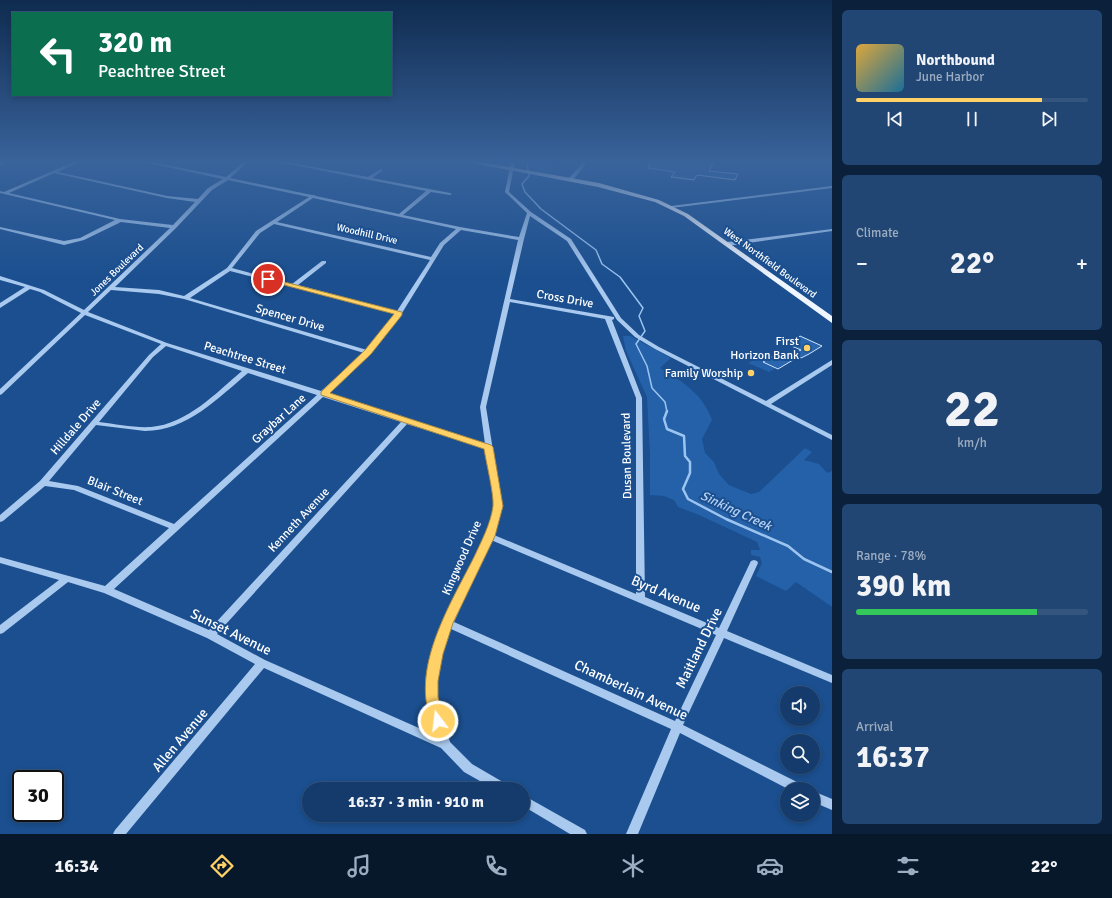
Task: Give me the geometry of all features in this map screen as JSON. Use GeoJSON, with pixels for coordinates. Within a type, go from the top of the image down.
{"type":"FeatureCollection","features":[{"type":"Feature","properties":{"kind":"main road","name":"West Northfield Boulevard"},"geometry":{"type":"LineString","coordinates":[[657,200],[674,207],[761,261],[832,313]]}},
{"type":"Feature","properties":{"kind":"main road","name":"West Northfield Boulevard"},"geometry":{"type":"LineString","coordinates":[[731,243],[753,263],[832,320]]}},
{"type":"Feature","properties":{"kind":"main road"},"geometry":{"type":"LineString","coordinates":[[753,263],[761,261]]}},
{"type":"Feature","properties":{"kind":"street"},"geometry":{"type":"LineString","coordinates":[[32,200],[120,220],[174,227]]}},
{"type":"Feature","properties":{"kind":"street"},"geometry":{"type":"LineString","coordinates":[[190,200],[199,201]]}},
{"type":"Feature","properties":{"kind":"street"},"geometry":{"type":"LineString","coordinates":[[185,298],[229,269],[252,238],[273,222],[308,200]]}},
{"type":"Feature","properties":{"kind":"street"},"geometry":{"type":"LineString","coordinates":[[332,200],[460,228],[521,239]]}},
{"type":"Feature","properties":{"kind":"street"},"geometry":{"type":"LineString","coordinates":[[400,215],[418,200]]}},
{"type":"Feature","properties":{"kind":"street"},"geometry":{"type":"LineString","coordinates":[[515,200],[529,213],[569,240],[618,319],[640,338],[832,438]]}},
{"type":"Feature","properties":{"kind":"street"},"geometry":{"type":"LineString","coordinates":[[674,207],[730,200]]}},
{"type":"Feature","properties":{"kind":"street","name":"Jones Boulevard"},"geometry":{"type":"LineString","coordinates":[[0,393],[111,288],[199,201]]}},
{"type":"Feature","properties":{"kind":"street","name":"Kingwood Drive"},"geometry":{"type":"LineString","coordinates":[[444,745],[431,697],[431,681],[437,654],[447,623],[489,536],[498,506],[483,407],[521,239],[529,213]]}},
{"type":"Feature","properties":{"kind":"street"},"geometry":{"type":"LineString","coordinates":[[0,228],[64,243],[82,239],[120,220]]}},
{"type":"Feature","properties":{"kind":"street","name":"Woodhill Drive"},"geometry":{"type":"LineString","coordinates":[[273,222],[433,259]]}},
{"type":"Feature","properties":{"kind":"street","name":"Graybar Lane"},"geometry":{"type":"LineString","coordinates":[[107,590],[324,394],[368,352],[399,313],[442,244],[460,228]]}},
{"type":"Feature","properties":{"kind":"street"},"geometry":{"type":"LineString","coordinates":[[731,243],[832,230]]}},
{"type":"Feature","properties":{"kind":"street"},"geometry":{"type":"LineString","coordinates":[[293,286],[324,262]]}},
{"type":"Feature","properties":{"kind":"street"},"geometry":{"type":"LineString","coordinates":[[229,269],[399,313]]}},
{"type":"Feature","properties":{"kind":"street","name":"Peachtree Street"},"geometry":{"type":"LineString","coordinates":[[0,278],[42,291],[84,313],[165,344],[488,447]]}},
{"type":"Feature","properties":{"kind":"street"},"geometry":{"type":"LineString","coordinates":[[0,306],[29,287]]}},
{"type":"Feature","properties":{"kind":"street","name":"Spencer Drive"},"geometry":{"type":"LineString","coordinates":[[111,288],[159,292],[185,298],[368,352]]}},
{"type":"Feature","properties":{"kind":"street","name":"Cross Drive"},"geometry":{"type":"LineString","coordinates":[[507,300],[618,319]]}},
{"type":"Feature","properties":{"kind":"street","name":"Dusan Boulevard"},"geometry":{"type":"LineString","coordinates":[[608,318],[638,398],[641,599]]}},
{"type":"Feature","properties":{"kind":"street","name":"Hilldale Drive"},"geometry":{"type":"LineString","coordinates":[[0,519],[43,483],[151,356],[165,344]]}},
{"type":"Feature","properties":{"kind":"street"},"geometry":{"type":"LineString","coordinates":[[766,404],[832,362]]}},
{"type":"Feature","properties":{"kind":"street"},"geometry":{"type":"LineString","coordinates":[[94,423],[140,429],[166,426],[182,420],[195,412],[247,370]]}},
{"type":"Feature","properties":{"kind":"street","name":"Kenneth Avenue"},"geometry":{"type":"LineString","coordinates":[[210,635],[406,421]]}},
{"type":"Feature","properties":{"kind":"street","name":"Blair Street"},"geometry":{"type":"LineString","coordinates":[[43,483],[75,488],[176,528]]}},
{"type":"Feature","properties":{"kind":"street","name":"Byrd Avenue"},"geometry":{"type":"LineString","coordinates":[[489,536],[832,679]]}},
{"type":"Feature","properties":{"kind":"street","name":"Sunset Avenue"},"geometry":{"type":"LineString","coordinates":[[0,560],[107,590],[210,635],[262,663],[444,745]]}},
{"type":"Feature","properties":{"kind":"street","name":"Maitland Drive"},"geometry":{"type":"LineString","coordinates":[[632,834],[677,727],[754,563]]}},
{"type":"Feature","properties":{"kind":"street"},"geometry":{"type":"LineString","coordinates":[[0,630],[66,579]]}},
{"type":"Feature","properties":{"kind":"street","name":"Chamberlain Avenue"},"geometry":{"type":"LineString","coordinates":[[447,623],[677,727],[785,782]]}},
{"type":"Feature","properties":{"kind":"street","name":"Allen Avenue"},"geometry":{"type":"LineString","coordinates":[[120,834],[262,663]]}},
{"type":"Feature","properties":{"kind":"street"},"geometry":{"type":"LineString","coordinates":[[444,745],[468,768],[492,782]]}},
{"type":"Feature","properties":{"kind":"street"},"geometry":{"type":"LineString","coordinates":[[820,800],[832,806]]}},
{"type":"Feature","properties":{"kind":"street"},"geometry":{"type":"LineString","coordinates":[[530,804],[581,834]]}},
{"type":"Feature","properties":{"kind":"shaded area"},"geometry":{"type":"Polygon","coordinates":[[[623,336],[630,336],[671,358],[660,368],[691,389],[708,411],[712,420],[702,439],[705,453],[714,462],[719,474],[729,485],[751,494],[759,492],[805,448],[812,452],[804,460],[819,464],[827,473],[832,471],[832,607],[796,582],[786,591],[756,576],[762,563],[760,557],[751,555],[751,550],[760,550],[757,542],[678,507],[674,500],[664,496],[650,495],[650,455],[647,397],[626,351],[623,336]]]}},
{"type":"Feature","properties":{"kind":"shaded area"},"geometry":{"type":"Polygon","coordinates":[[[766,353],[771,355],[763,362],[776,368],[769,372],[748,363],[766,353]]]}},
{"type":"Feature","properties":{"kind":"building"},"geometry":{"type":"Polygon","coordinates":[[[800,336],[822,346],[801,358],[798,357],[778,369],[763,362],[777,354],[787,358],[801,350],[789,345],[800,336]]]}},
{"type":"Feature","properties":{"kind":"waterway","name":"Sinking Creek"},"geometry":{"type":"LineString","coordinates":[[532,200],[541,209],[596,250],[602,264],[620,277],[643,308],[639,316],[645,331],[636,344],[647,366],[652,388],[665,402],[667,411]]}},
{"type":"Feature","properties":{"kind":"waterway","name":"Sinking Creek"},"geometry":{"type":"LineString","coordinates":[[667,411],[664,419],[667,429],[684,436],[685,456],[690,462],[690,473],[683,489],[688,499],[726,519],[788,546],[804,559],[832,572]]}},
{"type":"Feature","properties":{"kind":"place","name":"First Horizon Bank"},"geometry":{"type":"Point","coordinates":[807,348]}},
{"type":"Feature","properties":{"kind":"place","name":"Family Worship"},"geometry":{"type":"Point","coordinates":[751,373]}},
{"type":"Feature","properties":{"kind":"route"},"geometry":{"type":"LineString","coordinates":[[268,279],[399,313],[368,352],[324,394],[488,447],[498,506],[489,536],[441,638],[431,681],[431,697],[438,721]]}}]}
